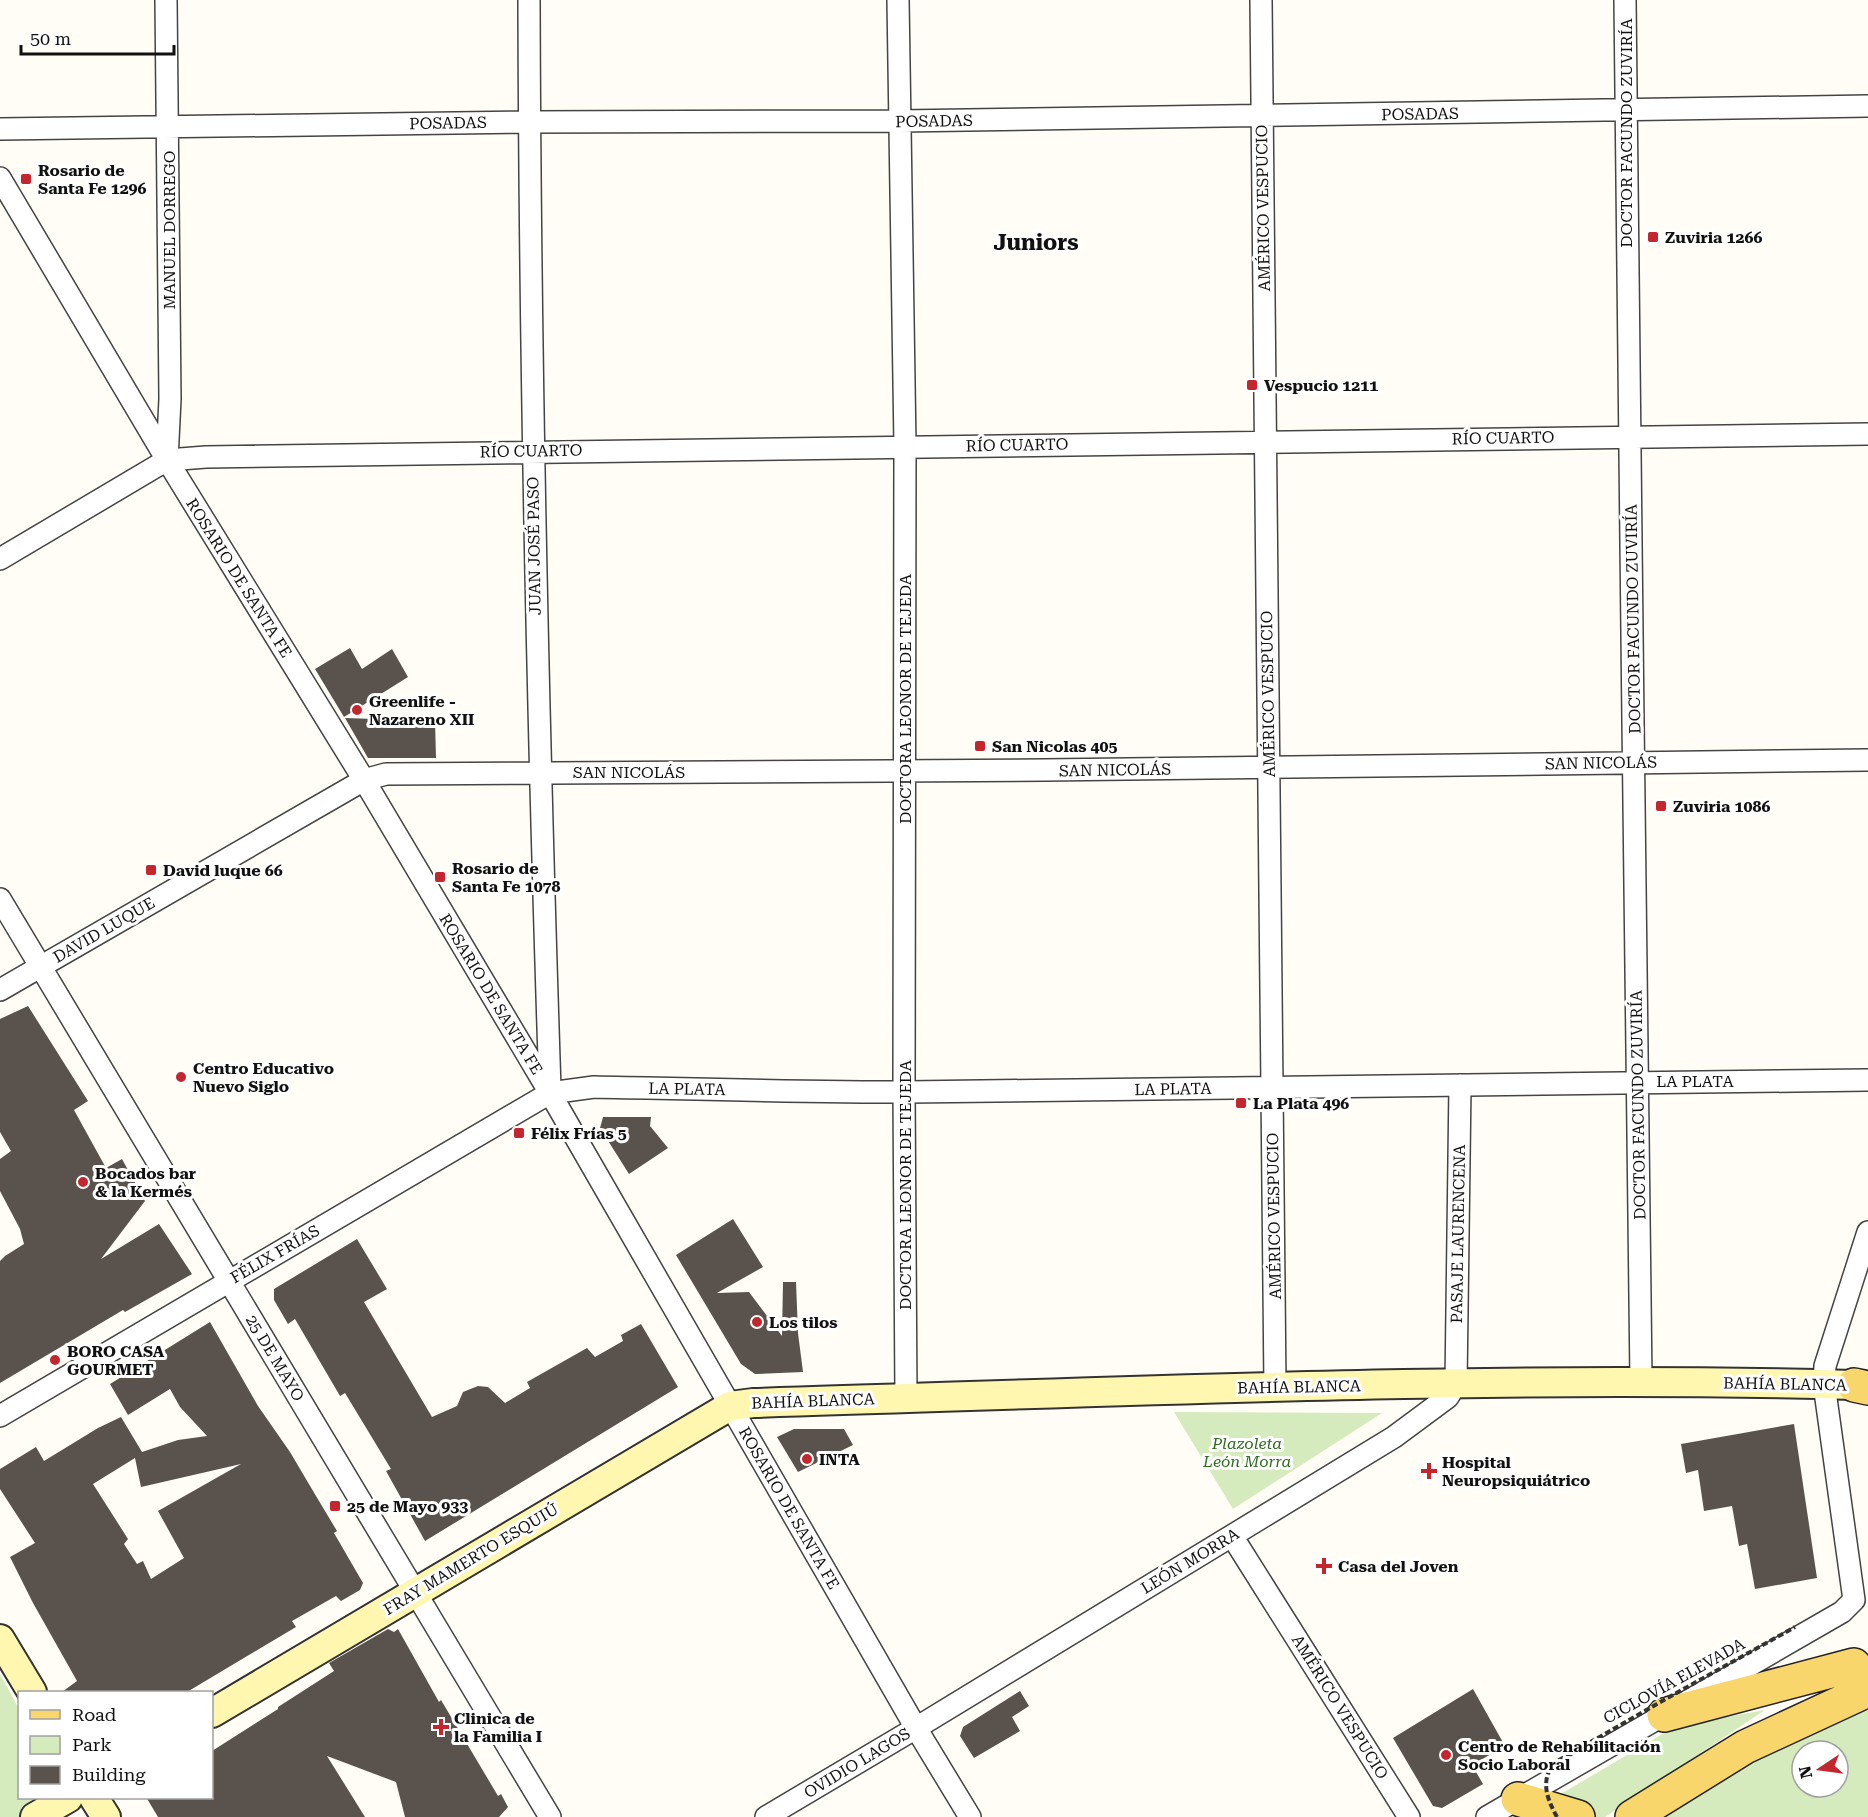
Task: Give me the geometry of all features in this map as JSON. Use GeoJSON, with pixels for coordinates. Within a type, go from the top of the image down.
{"type":"FeatureCollection","features":[{"type":"Feature","properties":{"kind":"main road"},"geometry":{"type":"LineString","coordinates":[[1664,1715],[1863,1671]]}},
{"type":"Feature","properties":{"kind":"main road"},"geometry":{"type":"LineString","coordinates":[[1632,1817],[1863,1671]]}},
{"type":"Feature","properties":{"kind":"main road"},"geometry":{"type":"LineString","coordinates":[[1518,1799],[1578,1817]]}},
{"type":"Feature","properties":{"kind":"street","name":"MANUEL DORREGO"},"geometry":{"type":"LineString","coordinates":[[166,0],[170,399],[166,460]]}},
{"type":"Feature","properties":{"kind":"street","name":"JUAN JOSÉ PASO"},"geometry":{"type":"LineString","coordinates":[[529,0],[532,451],[550,1093]]}},
{"type":"Feature","properties":{"kind":"street","name":"DOCTORA LEONOR DE TEJEDA"},"geometry":{"type":"LineString","coordinates":[[898,0],[905,446],[906,1398]]}},
{"type":"Feature","properties":{"kind":"street","name":"AMÉRICO VESPUCIO"},"geometry":{"type":"LineString","coordinates":[[1261,0],[1275,1387]]}},
{"type":"Feature","properties":{"kind":"street","name":"DOCTOR FACUNDO ZUVIRÍA"},"geometry":{"type":"LineString","coordinates":[[1625,0],[1641,1381]]}},
{"type":"Feature","properties":{"kind":"street","name":"POSADAS"},"geometry":{"type":"LineString","coordinates":[[0,129],[529,122],[900,121],[1868,106]]}},
{"type":"Feature","properties":{"kind":"street","name":"ROSARIO DE SANTA FE"},"geometry":{"type":"LineString","coordinates":[[0,178],[166,460],[364,780],[550,1093],[916,1728],[970,1817]]}},
{"type":"Feature","properties":{"kind":"street","name":"RÍO CUARTO"},"geometry":{"type":"LineString","coordinates":[[166,460],[206,457],[532,451],[1868,434]]}},
{"type":"Feature","properties":{"kind":"street"},"geometry":{"type":"LineString","coordinates":[[0,559],[166,460]]}},
{"type":"Feature","properties":{"kind":"street","name":"SAN NICOLÁS"},"geometry":{"type":"LineString","coordinates":[[364,780],[386,774],[1269,768],[1868,760]]}},
{"type":"Feature","properties":{"kind":"street","name":"DAVID LUQUE"},"geometry":{"type":"LineString","coordinates":[[0,990],[364,780]]}},
{"type":"Feature","properties":{"kind":"street","name":"25 DE MAYO"},"geometry":{"type":"LineString","coordinates":[[0,899],[550,1817]]}},
{"type":"Feature","properties":{"kind":"street","name":"LA PLATA"},"geometry":{"type":"LineString","coordinates":[[550,1093],[594,1087],[904,1092],[1639,1081],[1868,1080]]}},
{"type":"Feature","properties":{"kind":"street","name":"PASAJE LAURENCENA"},"geometry":{"type":"LineString","coordinates":[[1456,1384],[1460,1084]]}},
{"type":"Feature","properties":{"kind":"street","name":"FÉLIX FRÍAS"},"geometry":{"type":"LineString","coordinates":[[0,1416],[550,1093]]}},
{"type":"Feature","properties":{"kind":"street"},"geometry":{"type":"LineString","coordinates":[[1487,1817],[1842,1612],[1854,1600],[1853,1385],[1825,1366],[1868,1232]]}},
{"type":"Feature","properties":{"kind":"street","name":"BAHÍA BLANCA"},"geometry":{"type":"LineString","coordinates":[[730,1406],[753,1403],[1275,1387],[1641,1381],[1853,1385]]}},
{"type":"Feature","properties":{"kind":"street","name":"LEÓN MORRA"},"geometry":{"type":"LineString","coordinates":[[916,1728],[1415,1423],[1448,1397],[1456,1384]]}},
{"type":"Feature","properties":{"kind":"street","name":"FRAY MAMERTO ESQUIÚ"},"geometry":{"type":"LineString","coordinates":[[213,1712],[730,1406]]}},
{"type":"Feature","properties":{"kind":"street","name":"AMÉRICO VESPUCIO"},"geometry":{"type":"LineString","coordinates":[[1232,1536],[1409,1817]]}},
{"type":"Feature","properties":{"kind":"street"},"geometry":{"type":"LineString","coordinates":[[0,1639],[31,1691]]}},
{"type":"Feature","properties":{"kind":"street","name":"OVIDIO LAGOS"},"geometry":{"type":"LineString","coordinates":[[766,1817],[916,1728]]}},
{"type":"Feature","properties":{"kind":"street"},"geometry":{"type":"LineString","coordinates":[[35,1817],[65,1799]]}},
{"type":"Feature","properties":{"kind":"street"},"geometry":{"type":"LineString","coordinates":[[95,1799],[106,1817]]}},
{"type":"Feature","properties":{"kind":"path","name":"CICLOVÍA ELEVADA"},"geometry":{"type":"LineString","coordinates":[[1557,1817],[1545,1787],[1547,1772],[1554,1763],[1795,1627]]}},
{"type":"Feature","properties":{"kind":"green space","name":"Plazoleta León Morra"},"geometry":{"type":"Polygon","coordinates":[[[1174,1412],[1382,1413],[1233,1509],[1174,1412]]]}},
{"type":"Feature","properties":{"kind":"green space"},"geometry":{"type":"Polygon","coordinates":[[[0,1674],[18,1707],[18,1799],[52,1799],[20,1817],[0,1817],[0,1674]]]}},
{"type":"Feature","properties":{"kind":"green space"},"geometry":{"type":"Polygon","coordinates":[[[1868,1690],[1868,1817],[1632,1817],[1868,1690]]]}},
{"type":"Feature","properties":{"kind":"green space"},"geometry":{"type":"Polygon","coordinates":[[[1765,1710],[1605,1817],[1522,1817],[1676,1726],[1765,1710]]]}},
{"type":"Feature","properties":{"kind":"building"},"geometry":{"type":"Polygon","coordinates":[[[350,648],[362,669],[392,649],[408,677],[344,717],[315,669],[350,648]]]}},
{"type":"Feature","properties":{"kind":"building"},"geometry":{"type":"Polygon","coordinates":[[[345,718],[435,721],[436,758],[368,758],[345,718]]]}},
{"type":"Feature","properties":{"kind":"building"},"geometry":{"type":"Polygon","coordinates":[[[28,1006],[88,1101],[74,1110],[106,1168],[122,1159],[145,1201],[101,1259],[159,1224],[192,1274],[125,1312],[123,1310],[0,1383],[0,1261],[24,1244],[20,1229],[0,1191],[0,1159],[11,1151],[0,1132],[0,1019],[28,1006]]]}},
{"type":"Feature","properties":{"kind":"building"},"geometry":{"type":"Polygon","coordinates":[[[603,1117],[651,1117],[650,1126],[668,1148],[629,1174],[600,1128],[603,1117]]]}},
{"type":"Feature","properties":{"kind":"building"},"geometry":{"type":"Polygon","coordinates":[[[733,1219],[763,1267],[717,1293],[749,1292],[782,1336],[783,1282],[796,1282],[798,1333],[803,1372],[755,1374],[741,1364],[676,1255],[733,1219]]]}},
{"type":"Feature","properties":{"kind":"building"},"geometry":{"type":"Polygon","coordinates":[[[357,1239],[387,1289],[364,1302],[432,1417],[457,1406],[463,1392],[478,1386],[488,1387],[505,1403],[530,1388],[527,1382],[587,1348],[595,1357],[623,1341],[621,1335],[641,1324],[678,1387],[425,1541],[386,1471],[391,1469],[345,1393],[340,1396],[295,1319],[288,1324],[274,1300],[274,1289],[357,1239]]]}},
{"type":"Feature","properties":{"kind":"building"},"geometry":{"type":"Polygon","coordinates":[[[210,1322],[258,1406],[290,1452],[337,1531],[334,1533],[363,1583],[360,1590],[341,1601],[336,1596],[292,1621],[296,1627],[189,1691],[63,1691],[77,1681],[10,1557],[35,1543],[0,1489],[0,1469],[36,1447],[44,1461],[98,1428],[121,1417],[142,1452],[178,1440],[207,1436],[180,1407],[170,1389],[128,1415],[110,1384],[210,1322]],[[135,1458],[93,1484],[128,1539],[124,1544],[137,1564],[143,1561],[151,1579],[184,1558],[158,1511],[241,1464],[141,1487],[135,1458]]]}},
{"type":"Feature","properties":{"kind":"building"},"geometry":{"type":"Polygon","coordinates":[[[1794,1424],[1817,1578],[1755,1589],[1747,1544],[1739,1546],[1732,1506],[1704,1511],[1698,1470],[1686,1473],[1681,1444],[1794,1424]]]}},
{"type":"Feature","properties":{"kind":"building","name":"INTA"},"geometry":{"type":"Polygon","coordinates":[[[794,1429],[844,1429],[853,1445],[798,1472],[777,1437],[794,1429]]]}},
{"type":"Feature","properties":{"kind":"building"},"geometry":{"type":"Polygon","coordinates":[[[388,1629],[394,1632],[398,1629],[439,1702],[441,1700],[498,1796],[501,1794],[508,1807],[499,1817],[405,1817],[396,1782],[327,1756],[365,1817],[158,1817],[147,1799],[213,1799],[213,1750],[334,1671],[329,1663],[388,1629]]]}},
{"type":"Feature","properties":{"kind":"building","name":"Centro de Rehabilitación Socio Laboral"},"geometry":{"type":"Polygon","coordinates":[[[1473,1689],[1505,1746],[1472,1765],[1483,1784],[1442,1808],[1433,1806],[1393,1738],[1473,1689]]]}},
{"type":"Feature","properties":{"kind":"building"},"geometry":{"type":"Polygon","coordinates":[[[1020,1691],[1029,1706],[1012,1717],[1020,1731],[974,1758],[960,1736],[963,1727],[1020,1691]]]}},
{"type":"Feature","properties":{"kind":"place","name":"Rosario de Santa Fe 1296"},"geometry":{"type":"Point","coordinates":[26,179]}},
{"type":"Feature","properties":{"kind":"place","name":"Zuviria 1266"},"geometry":{"type":"Point","coordinates":[1653,237]}},
{"type":"Feature","properties":{"kind":"place","name":"Vespucio 1211"},"geometry":{"type":"Point","coordinates":[1252,385]}},
{"type":"Feature","properties":{"kind":"place","name":"Greenlife - Nazareno XII"},"geometry":{"type":"Point","coordinates":[357,710]}},
{"type":"Feature","properties":{"kind":"place","name":"San Nicolas 405"},"geometry":{"type":"Point","coordinates":[980,746]}},
{"type":"Feature","properties":{"kind":"place","name":"Zuviria 1086"},"geometry":{"type":"Point","coordinates":[1661,806]}},
{"type":"Feature","properties":{"kind":"place","name":"David luque 66"},"geometry":{"type":"Point","coordinates":[151,870]}},
{"type":"Feature","properties":{"kind":"place","name":"Rosario de Santa Fe 1078"},"geometry":{"type":"Point","coordinates":[440,877]}},
{"type":"Feature","properties":{"kind":"place","name":"Centro Educativo Nuevo Siglo"},"geometry":{"type":"Point","coordinates":[181,1077]}},
{"type":"Feature","properties":{"kind":"place","name":"La Plata 496"},"geometry":{"type":"Point","coordinates":[1241,1103]}},
{"type":"Feature","properties":{"kind":"place","name":"Félix Frías 5"},"geometry":{"type":"Point","coordinates":[519,1133]}},
{"type":"Feature","properties":{"kind":"place","name":"Bocados bar & la Kermés"},"geometry":{"type":"Point","coordinates":[83,1182]}},
{"type":"Feature","properties":{"kind":"place","name":"Los tilos"},"geometry":{"type":"Point","coordinates":[757,1322]}},
{"type":"Feature","properties":{"kind":"place","name":"BORO CASA GOURMET"},"geometry":{"type":"Point","coordinates":[55,1360]}},
{"type":"Feature","properties":{"kind":"place","name":"INTA"},"geometry":{"type":"Point","coordinates":[807,1459]}},
{"type":"Feature","properties":{"kind":"place","name":"Hospital Neuropsiquiátrico"},"geometry":{"type":"Point","coordinates":[1429,1471]}},
{"type":"Feature","properties":{"kind":"place","name":"25 de Mayo 933"},"geometry":{"type":"Point","coordinates":[335,1506]}},
{"type":"Feature","properties":{"kind":"place","name":"Casa del Joven"},"geometry":{"type":"Point","coordinates":[1324,1566]}},
{"type":"Feature","properties":{"kind":"place","name":"Clinica de la Familia I"},"geometry":{"type":"Point","coordinates":[441,1727]}},
{"type":"Feature","properties":{"kind":"place","name":"Centro de Rehabilitación Socio Laboral"},"geometry":{"type":"Point","coordinates":[1446,1755]}},
{"type":"Feature","properties":{"kind":"district","name":"Juniors"},"geometry":{"type":"Point","coordinates":[1036,242]}}]}
